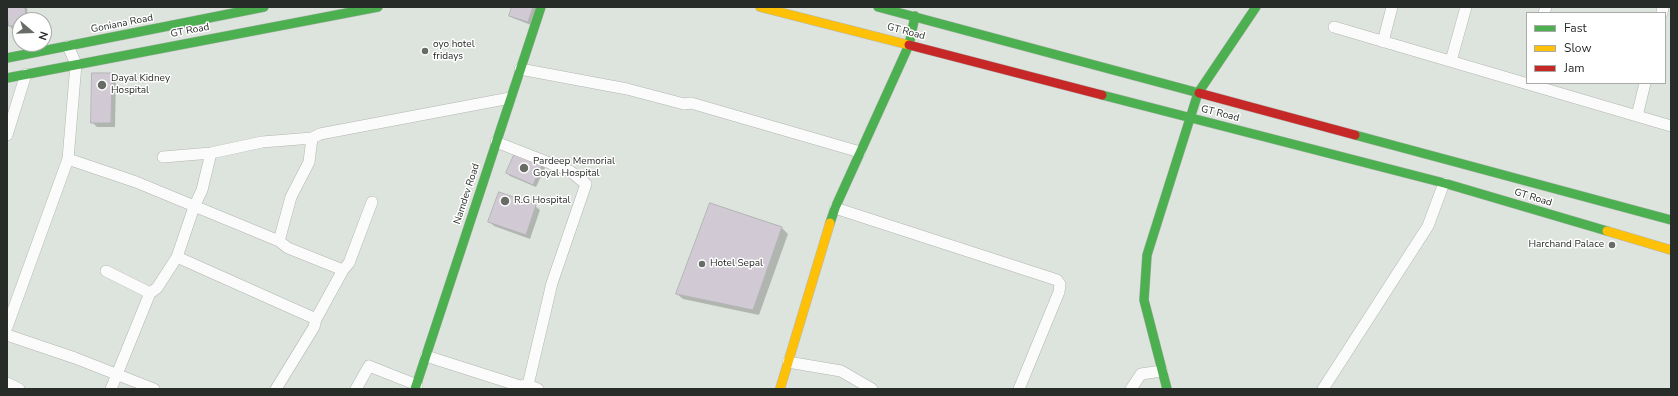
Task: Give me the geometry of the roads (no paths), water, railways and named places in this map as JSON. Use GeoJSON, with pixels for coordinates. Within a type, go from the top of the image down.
{"type":"FeatureCollection","features":[{"type":"Feature","properties":{"kind":"main road","name":"Goniana Road"},"geometry":{"type":"LineString","coordinates":[[7,56],[68,46],[264,7]]}},
{"type":"Feature","properties":{"kind":"main road","name":"GT Road"},"geometry":{"type":"LineString","coordinates":[[7,78],[378,7]]}},
{"type":"Feature","properties":{"kind":"main road","name":"Namdev Road"},"geometry":{"type":"LineString","coordinates":[[416,387],[541,7]]}},
{"type":"Feature","properties":{"kind":"main road","name":"GT Road"},"geometry":{"type":"LineString","coordinates":[[760,7],[909,44],[1444,183],[1671,250]]}},
{"type":"Feature","properties":{"kind":"main road","name":"GT Road"},"geometry":{"type":"LineString","coordinates":[[878,7],[889,8],[1671,220]]}},
{"type":"Feature","properties":{"kind":"main road"},"geometry":{"type":"LineString","coordinates":[[1167,389],[1144,300],[1147,255],[1198,93],[1256,7]]}},
{"type":"Feature","properties":{"kind":"main road"},"geometry":{"type":"LineString","coordinates":[[780,389],[835,208],[909,44],[915,16]]}},
{"type":"Feature","properties":{"kind":"street"},"geometry":{"type":"LineString","coordinates":[[1383,42],[1392,7]]}},
{"type":"Feature","properties":{"kind":"street"},"geometry":{"type":"LineString","coordinates":[[1451,62],[1466,7]]}},
{"type":"Feature","properties":{"kind":"street"},"geometry":{"type":"LineString","coordinates":[[1334,27],[1451,62],[1526,81]]}},
{"type":"Feature","properties":{"kind":"street"},"geometry":{"type":"LineString","coordinates":[[7,327],[68,158],[76,64],[68,46]]}},
{"type":"Feature","properties":{"kind":"street"},"geometry":{"type":"LineString","coordinates":[[520,69],[628,89],[684,104],[691,103],[860,152]]}},
{"type":"Feature","properties":{"kind":"street"},"geometry":{"type":"LineString","coordinates":[[7,136],[26,74]]}},
{"type":"Feature","properties":{"kind":"street"},"geometry":{"type":"LineString","coordinates":[[1536,84],[1671,126]]}},
{"type":"Feature","properties":{"kind":"street"},"geometry":{"type":"LineString","coordinates":[[1637,116],[1645,84]]}},
{"type":"Feature","properties":{"kind":"street"},"geometry":{"type":"LineString","coordinates":[[163,158],[210,153],[262,142],[312,138],[320,134],[510,98]]}},
{"type":"Feature","properties":{"kind":"street"},"geometry":{"type":"LineString","coordinates":[[279,241],[291,197],[309,162],[312,138]]}},
{"type":"Feature","properties":{"kind":"street"},"geometry":{"type":"LineString","coordinates":[[496,142],[570,171],[586,184],[552,283],[528,385]]}},
{"type":"Feature","properties":{"kind":"street"},"geometry":{"type":"LineString","coordinates":[[111,389],[150,294],[158,288],[177,257],[194,207],[202,190],[210,153]]}},
{"type":"Feature","properties":{"kind":"street"},"geometry":{"type":"LineString","coordinates":[[68,158],[136,182],[279,241],[288,248],[343,270]]}},
{"type":"Feature","properties":{"kind":"street"},"geometry":{"type":"LineString","coordinates":[[1323,389],[1428,226],[1444,183]]}},
{"type":"Feature","properties":{"kind":"street"},"geometry":{"type":"LineString","coordinates":[[276,389],[314,327],[316,319],[343,270],[349,263],[372,202]]}},
{"type":"Feature","properties":{"kind":"street"},"geometry":{"type":"LineString","coordinates":[[835,208],[1057,280],[1060,284],[1059,292],[1019,389]]}},
{"type":"Feature","properties":{"kind":"street"},"geometry":{"type":"LineString","coordinates":[[177,257],[316,319]]}},
{"type":"Feature","properties":{"kind":"street"},"geometry":{"type":"LineString","coordinates":[[106,271],[150,294]]}},
{"type":"Feature","properties":{"kind":"street"},"geometry":{"type":"LineString","coordinates":[[7,336],[118,374],[154,389]]}},
{"type":"Feature","properties":{"kind":"street"},"geometry":{"type":"LineString","coordinates":[[426,356],[520,386],[528,385],[538,389]]}},
{"type":"Feature","properties":{"kind":"street"},"geometry":{"type":"LineString","coordinates":[[788,362],[841,372],[872,389]]}},
{"type":"Feature","properties":{"kind":"street"},"geometry":{"type":"LineString","coordinates":[[356,389],[369,366],[416,387]]}},
{"type":"Feature","properties":{"kind":"street"},"geometry":{"type":"LineString","coordinates":[[1131,389],[1141,374],[1162,371]]}},
{"type":"Feature","properties":{"kind":"street"},"geometry":{"type":"LineString","coordinates":[[7,384],[19,389]]}},
{"type":"Feature","properties":{"kind":"place","name":"oyo hotel fridays"},"geometry":{"type":"Point","coordinates":[425,51]}},
{"type":"Feature","properties":{"kind":"place","name":"Dayal Kidney Hospital"},"geometry":{"type":"Point","coordinates":[102,85]}},
{"type":"Feature","properties":{"kind":"place","name":"Pardeep Memorial Goyal Hospital"},"geometry":{"type":"Point","coordinates":[524,168]}},
{"type":"Feature","properties":{"kind":"place","name":"R.G Hospital"},"geometry":{"type":"Point","coordinates":[505,201]}},
{"type":"Feature","properties":{"kind":"place","name":"Harchand Palace"},"geometry":{"type":"Point","coordinates":[1612,245]}},
{"type":"Feature","properties":{"kind":"place","name":"Hotel Sepal"},"geometry":{"type":"Point","coordinates":[702,264]}}]}
